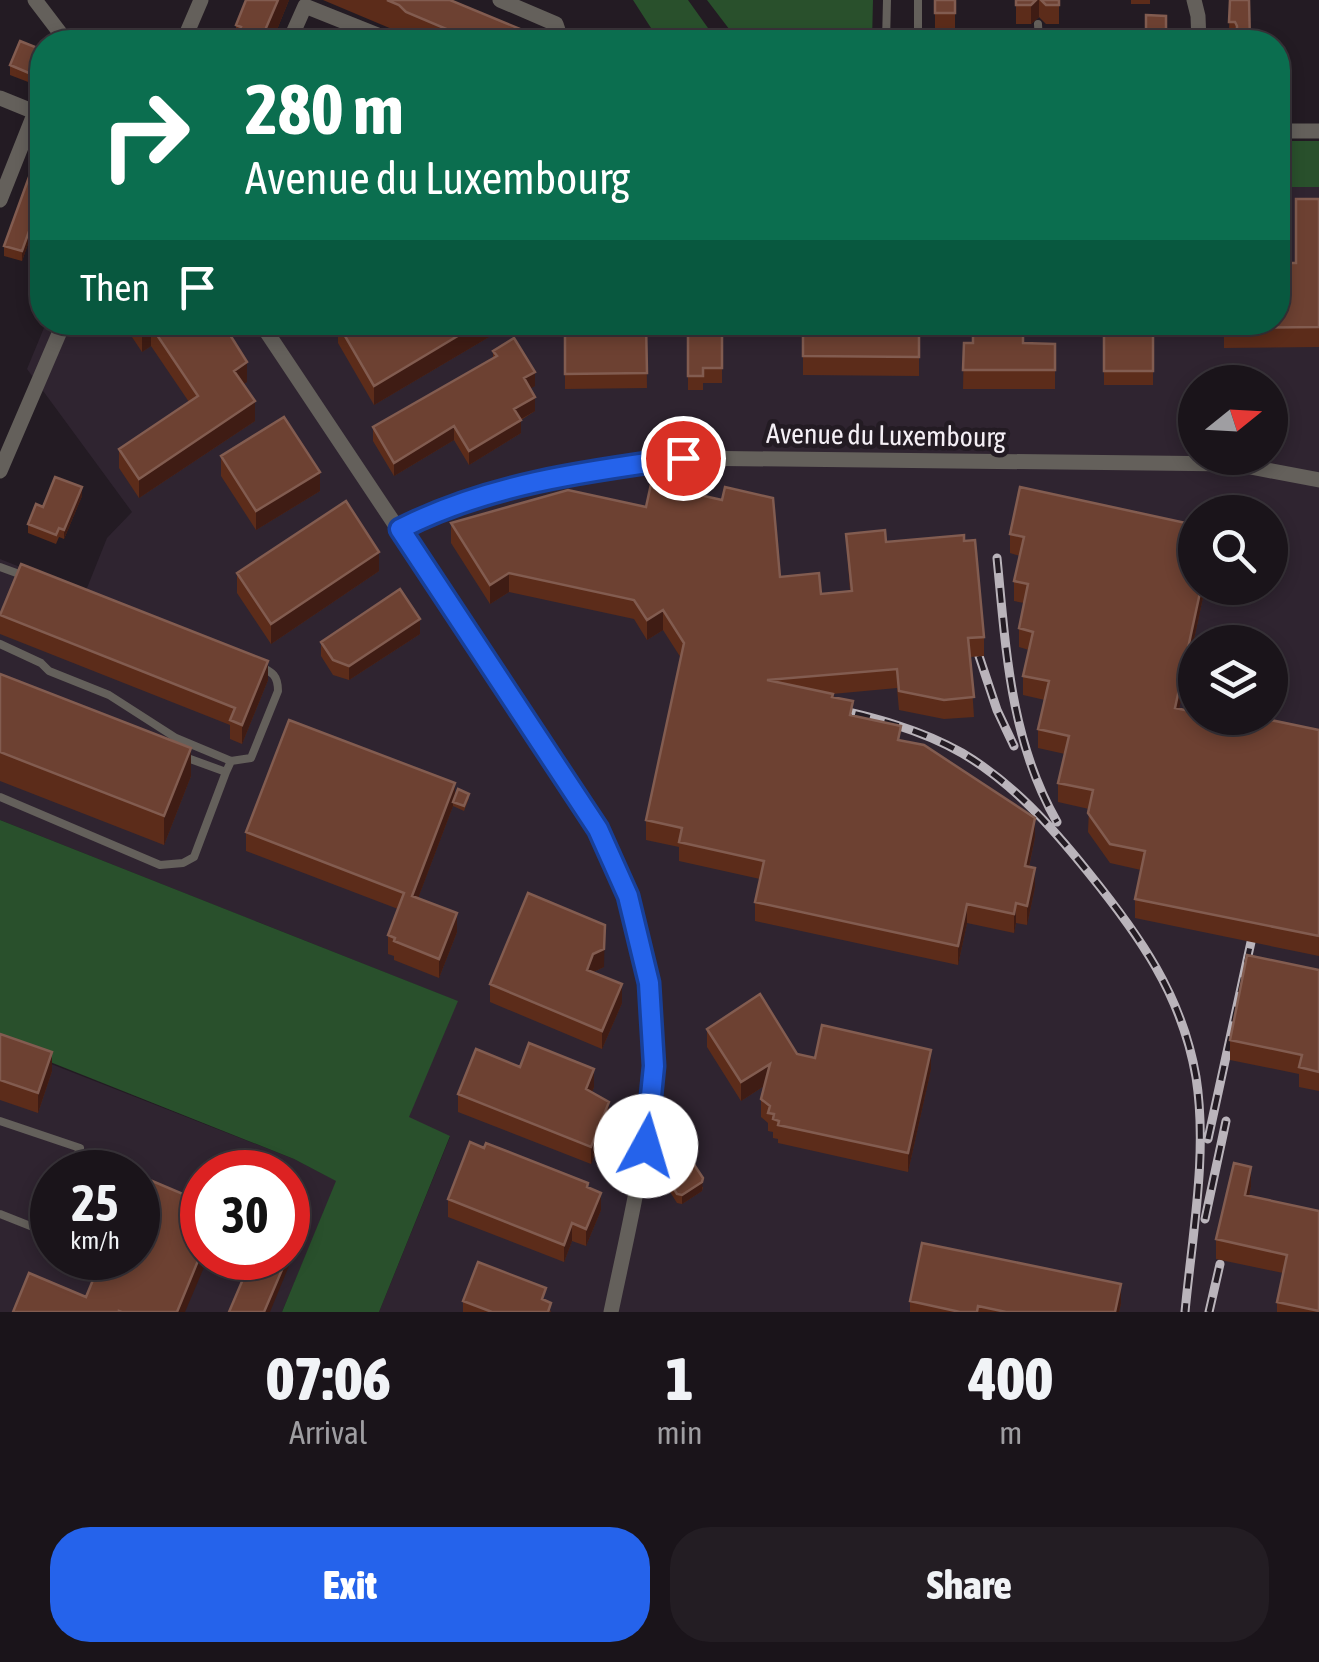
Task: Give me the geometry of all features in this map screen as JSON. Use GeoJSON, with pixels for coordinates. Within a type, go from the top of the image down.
{"type":"FeatureCollection","features":[{"type":"Feature","properties":{"kind":"street"},"geometry":{"type":"LineString","coordinates":[[35,0],[58,30]]}},
{"type":"Feature","properties":{"kind":"street"},"geometry":{"type":"LineString","coordinates":[[188,30],[201,0]]}},
{"type":"Feature","properties":{"kind":"street"},"geometry":{"type":"LineString","coordinates":[[500,0],[556,24],[558,30]]}},
{"type":"Feature","properties":{"kind":"street"},"geometry":{"type":"LineString","coordinates":[[1194,0],[1199,30]]}},
{"type":"Feature","properties":{"kind":"street"},"geometry":{"type":"LineString","coordinates":[[294,30],[306,3],[368,30]]}},
{"type":"Feature","properties":{"kind":"street"},"geometry":{"type":"LineString","coordinates":[[0,98],[30,110]]}},
{"type":"Feature","properties":{"kind":"street"},"geometry":{"type":"LineString","coordinates":[[1290,130],[1319,131]]}},
{"type":"Feature","properties":{"kind":"street"},"geometry":{"type":"LineString","coordinates":[[0,200],[30,131]]}},
{"type":"Feature","properties":{"kind":"street"},"geometry":{"type":"LineString","coordinates":[[0,470],[58,335]]}},
{"type":"Feature","properties":{"kind":"street"},"geometry":{"type":"LineString","coordinates":[[269,335],[598,829],[628,896],[649,983],[654,1066],[646,1146],[611,1312]]}},
{"type":"Feature","properties":{"kind":"street","name":"Avenue du Luxembourg"},"geometry":{"type":"LineString","coordinates":[[400,529],[424,517],[554,476],[683,458],[1235,464],[1319,480]]}},
{"type":"Feature","properties":{"kind":"lane"},"geometry":{"type":"LineString","coordinates":[[886,30],[887,0]]}},
{"type":"Feature","properties":{"kind":"lane"},"geometry":{"type":"LineString","coordinates":[[918,0],[918,30]]}},
{"type":"Feature","properties":{"kind":"lane"},"geometry":{"type":"LineString","coordinates":[[1038,24],[1038,30]]}},
{"type":"Feature","properties":{"kind":"lane"},"geometry":{"type":"LineString","coordinates":[[0,567],[36,581]]}},
{"type":"Feature","properties":{"kind":"lane"},"geometry":{"type":"LineString","coordinates":[[0,644],[41,663],[48,671],[109,695],[176,738],[231,762],[251,758],[278,691],[278,679],[272,671],[254,664]]}},
{"type":"Feature","properties":{"kind":"lane"},"geometry":{"type":"LineString","coordinates":[[170,751],[226,772]]}},
{"type":"Feature","properties":{"kind":"lane"},"geometry":{"type":"LineString","coordinates":[[0,797],[160,865],[172,865],[194,857],[231,762]]}},
{"type":"Feature","properties":{"kind":"lane"},"geometry":{"type":"LineString","coordinates":[[0,1121],[79,1150]]}},
{"type":"Feature","properties":{"kind":"lane"},"geometry":{"type":"LineString","coordinates":[[0,1214],[30,1225]]}},
{"type":"Feature","properties":{"kind":"shaded area"},"geometry":{"type":"Polygon","coordinates":[[[1290,187],[1319,187],[1319,1312],[379,1312],[450,1137],[408,1118],[457,1001],[0,820],[0,559],[85,593],[107,538],[132,512],[27,369],[41,335],[1290,335],[1290,187]]]}},
{"type":"Feature","properties":{"kind":"shaded area"},"geometry":{"type":"Polygon","coordinates":[[[0,1044],[271,1150],[180,1150],[180,1280],[295,1280],[282,1312],[0,1312],[0,1044]]]}},
{"type":"Feature","properties":{"kind":"shaded area"},"geometry":{"type":"Polygon","coordinates":[[[310,1167],[337,1181],[310,1245],[310,1167]]]}},
{"type":"Feature","properties":{"kind":"green space"},"geometry":{"type":"Polygon","coordinates":[[[633,0],[688,0],[709,30],[652,30],[633,0]]]}},
{"type":"Feature","properties":{"kind":"green space"},"geometry":{"type":"Polygon","coordinates":[[[707,0],[873,0],[872,30],[730,30],[707,0]]]}},
{"type":"Feature","properties":{"kind":"green space"},"geometry":{"type":"Polygon","coordinates":[[[1290,141],[1319,141],[1319,187],[1290,187],[1290,141]]]}},
{"type":"Feature","properties":{"kind":"green space"},"geometry":{"type":"Polygon","coordinates":[[[0,820],[458,1001],[409,1117],[450,1136],[379,1312],[282,1312],[295,1280],[310,1280],[310,1244],[336,1181],[310,1167],[310,1150],[271,1150],[0,1042],[0,820]]]}},
{"type":"Feature","properties":{"kind":"building"},"geometry":{"type":"Polygon","coordinates":[[[246,0],[278,0],[265,30],[240,30],[236,25],[246,0]]]}},
{"type":"Feature","properties":{"kind":"building"},"geometry":{"type":"Polygon","coordinates":[[[387,0],[450,0],[522,30],[449,30],[406,12],[387,0]]]}},
{"type":"Feature","properties":{"kind":"building"},"geometry":{"type":"Polygon","coordinates":[[[935,0],[955,0],[955,13],[935,13],[935,0]]]}},
{"type":"Feature","properties":{"kind":"building"},"geometry":{"type":"Polygon","coordinates":[[[1016,0],[1036,0],[1031,5],[1016,5],[1016,0]]]}},
{"type":"Feature","properties":{"kind":"building"},"geometry":{"type":"Polygon","coordinates":[[[1041,0],[1059,0],[1059,5],[1046,5],[1041,0]]]}},
{"type":"Feature","properties":{"kind":"building"},"geometry":{"type":"Polygon","coordinates":[[[1230,0],[1249,0],[1250,30],[1237,30],[1235,22],[1229,22],[1230,0]]]}},
{"type":"Feature","properties":{"kind":"building"},"geometry":{"type":"Polygon","coordinates":[[[1146,15],[1166,16],[1166,30],[1146,30],[1146,15]]]}},
{"type":"Feature","properties":{"kind":"building"},"geometry":{"type":"Polygon","coordinates":[[[20,41],[30,45],[30,73],[10,65],[20,41]]]}},
{"type":"Feature","properties":{"kind":"building"},"geometry":{"type":"Polygon","coordinates":[[[30,174],[30,229],[22,251],[4,246],[30,174]]]}},
{"type":"Feature","properties":{"kind":"building"},"geometry":{"type":"Polygon","coordinates":[[[1296,199],[1319,199],[1319,327],[1290,327],[1290,263],[1296,263],[1296,199]]]}},
{"type":"Feature","properties":{"kind":"building"},"geometry":{"type":"Polygon","coordinates":[[[157,335],[230,335],[247,362],[234,371],[255,401],[139,479],[119,449],[198,396],[157,335]]]}},
{"type":"Feature","properties":{"kind":"building"},"geometry":{"type":"Polygon","coordinates":[[[344,335],[459,335],[374,386],[344,335]]]}},
{"type":"Feature","properties":{"kind":"building"},"geometry":{"type":"Polygon","coordinates":[[[565,335],[646,335],[647,373],[565,374],[565,335]]]}},
{"type":"Feature","properties":{"kind":"building"},"geometry":{"type":"Polygon","coordinates":[[[688,335],[722,335],[722,368],[703,368],[703,376],[688,376],[688,335]]]}},
{"type":"Feature","properties":{"kind":"building"},"geometry":{"type":"Polygon","coordinates":[[[803,335],[919,335],[919,357],[803,356],[803,335]]]}},
{"type":"Feature","properties":{"kind":"building"},"geometry":{"type":"Polygon","coordinates":[[[973,335],[1023,335],[1023,343],[1055,344],[1055,370],[963,370],[964,343],[973,343],[973,335]]]}},
{"type":"Feature","properties":{"kind":"building"},"geometry":{"type":"Polygon","coordinates":[[[1104,335],[1153,335],[1153,371],[1104,371],[1104,335]]]}},
{"type":"Feature","properties":{"kind":"building"},"geometry":{"type":"Polygon","coordinates":[[[514,338],[535,372],[524,378],[535,397],[514,409],[521,420],[469,451],[454,426],[394,463],[373,427],[497,356],[493,351],[514,338]]]}},
{"type":"Feature","properties":{"kind":"building"},"geometry":{"type":"Polygon","coordinates":[[[284,417],[320,472],[256,511],[221,456],[284,417]]]}},
{"type":"Feature","properties":{"kind":"building"},"geometry":{"type":"Polygon","coordinates":[[[55,477],[82,487],[64,530],[59,528],[56,535],[28,524],[36,504],[43,507],[55,477]]]}},
{"type":"Feature","properties":{"kind":"building"},"geometry":{"type":"Polygon","coordinates":[[[651,484],[722,500],[725,487],[773,498],[780,577],[819,573],[821,594],[852,591],[846,534],[885,530],[886,542],[964,535],[964,541],[975,540],[984,637],[968,638],[974,697],[944,700],[899,691],[897,669],[767,680],[853,701],[850,715],[901,726],[898,740],[924,745],[1035,818],[1025,866],[1035,868],[1027,906],[1016,903],[1014,914],[967,904],[958,946],[755,902],[764,861],[679,842],[682,828],[646,820],[684,643],[663,610],[647,620],[634,600],[509,573],[490,585],[451,523],[568,490],[646,507],[651,484]]]}},
{"type":"Feature","properties":{"kind":"building"},"geometry":{"type":"Polygon","coordinates":[[[1020,487],[1178,521],[1178,605],[1197,605],[1193,625],[1178,625],[1178,735],[1288,735],[1288,724],[1319,730],[1319,936],[1135,899],[1145,851],[1110,844],[1088,813],[1093,790],[1058,783],[1069,736],[1038,729],[1049,681],[1023,676],[1033,632],[1019,628],[1028,584],[1014,581],[1024,537],[1010,534],[1020,487]]]}},
{"type":"Feature","properties":{"kind":"building"},"geometry":{"type":"Polygon","coordinates":[[[346,501],[379,552],[271,624],[237,573],[346,501]]]}},
{"type":"Feature","properties":{"kind":"building"},"geometry":{"type":"Polygon","coordinates":[[[21,564],[268,661],[242,725],[230,720],[235,708],[0,615],[21,564]]]}},
{"type":"Feature","properties":{"kind":"building"},"geometry":{"type":"Polygon","coordinates":[[[400,589],[420,619],[349,666],[333,660],[321,642],[400,589]]]}},
{"type":"Feature","properties":{"kind":"building"},"geometry":{"type":"Polygon","coordinates":[[[0,674],[191,748],[164,816],[0,752],[0,674]]]}},
{"type":"Feature","properties":{"kind":"building"},"geometry":{"type":"Polygon","coordinates":[[[289,720],[455,783],[412,896],[457,913],[439,959],[388,935],[404,893],[246,832],[289,720]]]}},
{"type":"Feature","properties":{"kind":"building"},"geometry":{"type":"Polygon","coordinates":[[[458,789],[469,794],[464,806],[453,802],[458,789]]]}},
{"type":"Feature","properties":{"kind":"building"},"geometry":{"type":"Polygon","coordinates":[[[528,893],[605,925],[604,949],[593,954],[587,970],[622,984],[602,1031],[490,984],[528,893]]]}},
{"type":"Feature","properties":{"kind":"building"},"geometry":{"type":"Polygon","coordinates":[[[1247,955],[1319,970],[1319,1072],[1299,1067],[1302,1055],[1230,1040],[1247,955]]]}},
{"type":"Feature","properties":{"kind":"building"},"geometry":{"type":"Polygon","coordinates":[[[760,994],[797,1054],[815,1058],[822,1025],[931,1050],[908,1153],[778,1125],[774,1114],[768,1113],[770,1106],[761,1099],[770,1064],[741,1082],[707,1029],[760,994]]]}},
{"type":"Feature","properties":{"kind":"building"},"geometry":{"type":"Polygon","coordinates":[[[0,1034],[52,1052],[38,1093],[0,1080],[0,1034]]]}},
{"type":"Feature","properties":{"kind":"building"},"geometry":{"type":"Polygon","coordinates":[[[529,1043],[594,1069],[586,1089],[609,1102],[591,1147],[458,1094],[476,1049],[520,1067],[529,1043]]]}},
{"type":"Feature","properties":{"kind":"building"},"geometry":{"type":"Polygon","coordinates":[[[470,1142],[484,1148],[486,1143],[588,1183],[587,1187],[601,1193],[586,1229],[572,1223],[564,1245],[448,1199],[470,1142]]]}},
{"type":"Feature","properties":{"kind":"building"},"geometry":{"type":"Polygon","coordinates":[[[684,1159],[691,1160],[703,1178],[682,1195],[677,1194],[665,1175],[684,1159]]]}},
{"type":"Feature","properties":{"kind":"building"},"geometry":{"type":"Polygon","coordinates":[[[1234,1163],[1251,1167],[1245,1195],[1319,1211],[1319,1311],[1277,1302],[1287,1255],[1216,1239],[1234,1163]]]}},
{"type":"Feature","properties":{"kind":"building"},"geometry":{"type":"Polygon","coordinates":[[[160,1184],[180,1193],[180,1280],[190,1280],[177,1312],[13,1312],[29,1273],[30,1280],[46,1280],[86,1297],[93,1280],[160,1280],[160,1184]]]}},
{"type":"Feature","properties":{"kind":"building"},"geometry":{"type":"Polygon","coordinates":[[[922,1243],[1121,1284],[1115,1312],[1006,1312],[978,1306],[977,1312],[960,1312],[910,1301],[922,1243]]]}},
{"type":"Feature","properties":{"kind":"building"},"geometry":{"type":"Polygon","coordinates":[[[478,1262],[546,1288],[542,1299],[551,1303],[548,1312],[492,1312],[463,1301],[478,1262]]]}},
{"type":"Feature","properties":{"kind":"building"},"geometry":{"type":"Polygon","coordinates":[[[243,1280],[278,1280],[264,1312],[229,1312],[243,1280]]]}},
{"type":"Feature","properties":{"kind":"railway"},"geometry":{"type":"LineString","coordinates":[[997,558],[1020,726],[1041,791],[1057,822]]}},
{"type":"Feature","properties":{"kind":"railway"},"geometry":{"type":"LineString","coordinates":[[979,656],[1014,746]]}},
{"type":"Feature","properties":{"kind":"railway"},"geometry":{"type":"LineString","coordinates":[[826,707],[930,737],[998,778],[1030,806],[1074,855],[1156,967],[1189,1047],[1199,1106],[1198,1194],[1185,1312]]}},
{"type":"Feature","properties":{"kind":"railway"},"geometry":{"type":"LineString","coordinates":[[1208,1139],[1251,942]]}},
{"type":"Feature","properties":{"kind":"railway"},"geometry":{"type":"LineString","coordinates":[[1205,1219],[1226,1121]]}},
{"type":"Feature","properties":{"kind":"railway"},"geometry":{"type":"LineString","coordinates":[[1209,1312],[1220,1264]]}},
{"type":"Feature","properties":{"kind":"route"},"geometry":{"type":"LineString","coordinates":[[646,1146],[654,1066],[649,983],[628,896],[598,829],[400,529],[424,517],[554,476],[683,458]]}}]}
